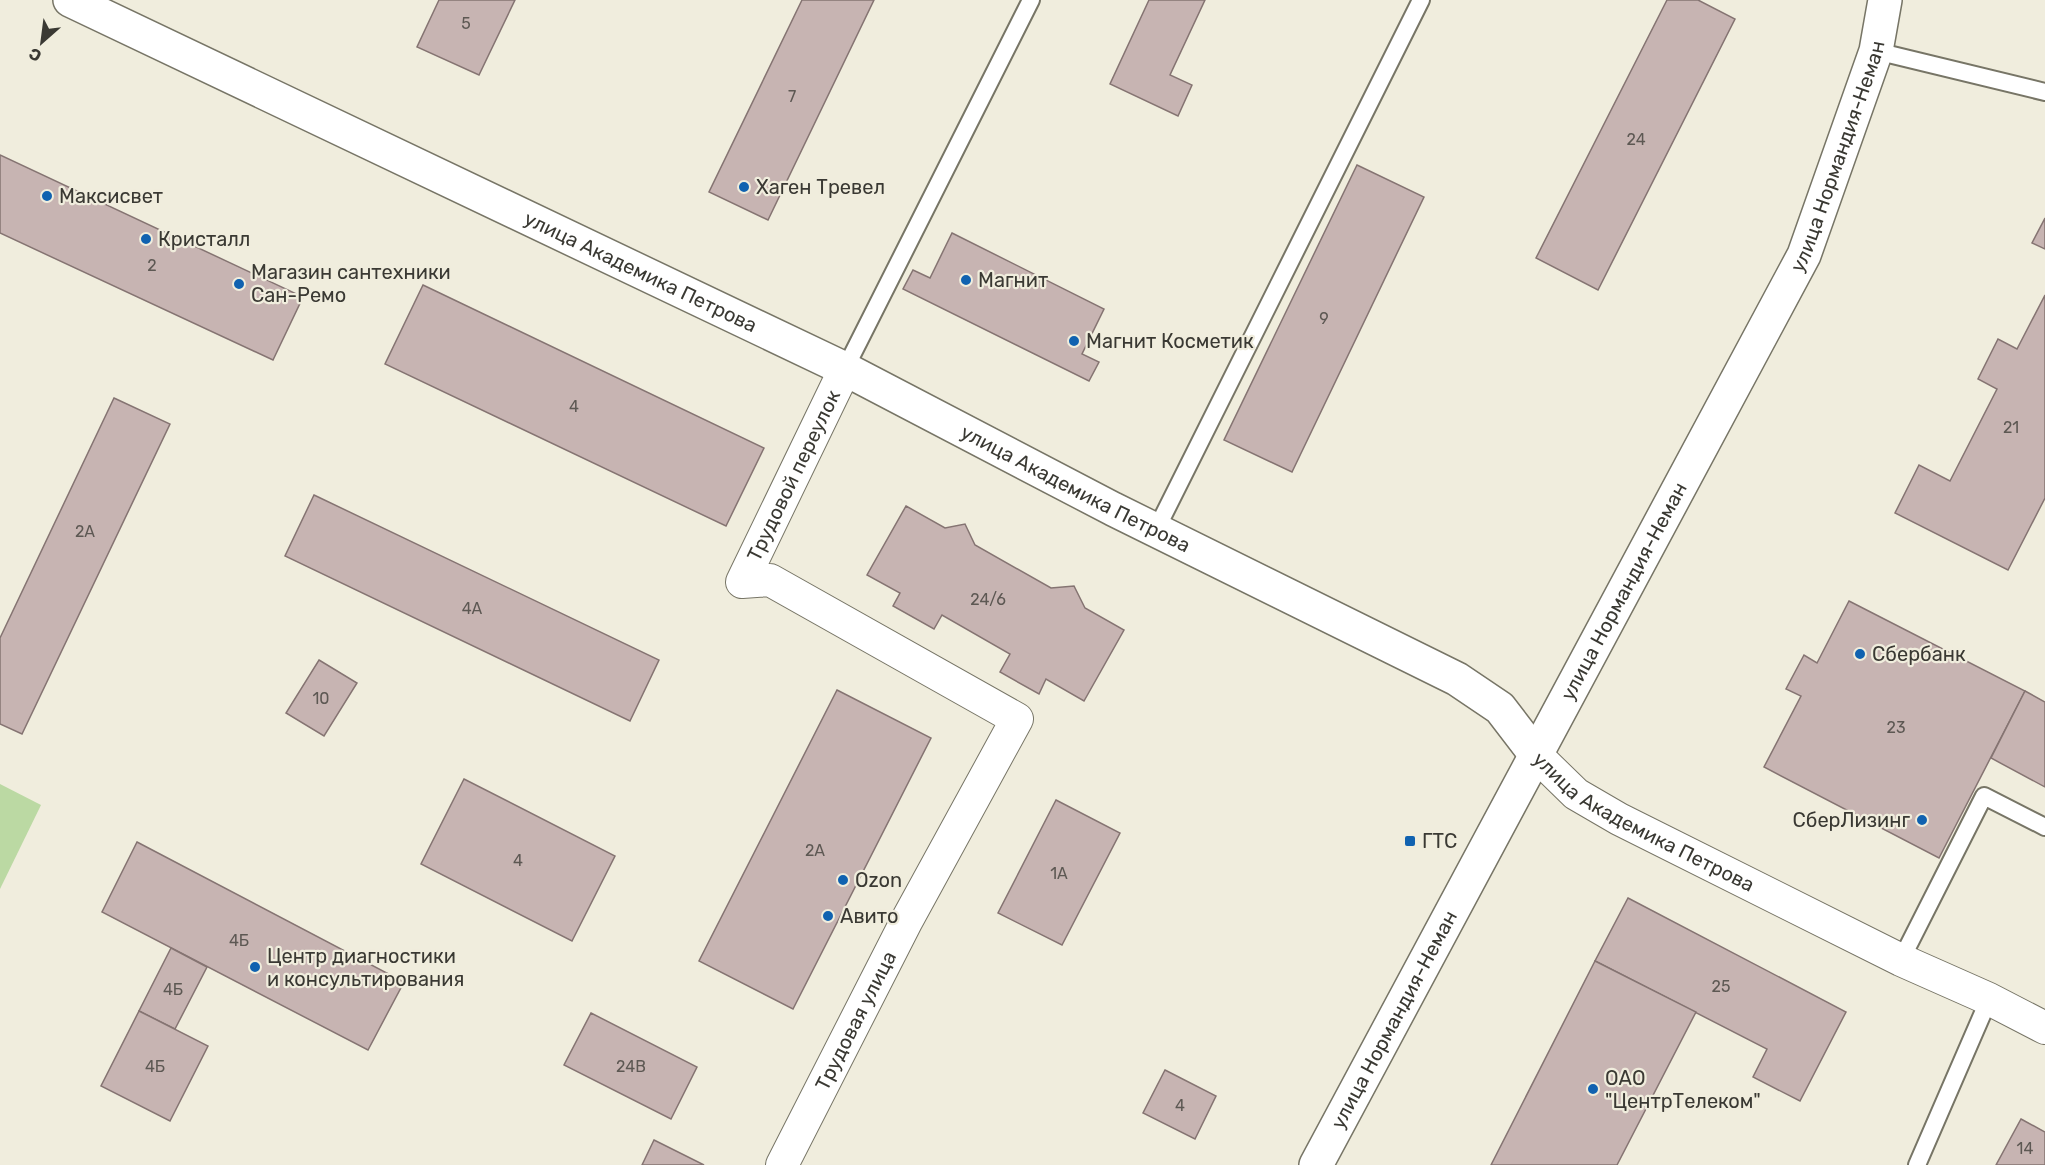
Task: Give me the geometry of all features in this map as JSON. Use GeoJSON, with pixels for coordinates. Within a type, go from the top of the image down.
{"type":"FeatureCollection","features":[{"type":"Feature","properties":{"kind":"street","name":"улица Академика Петрова"},"geometry":{"type":"LineString","coordinates":[[70,0],[845,369],[1156,530],[1457,679],[1500,708],[1536,755],[1576,794],[1619,819],[1901,960],[1989,999],[2045,1028]]}},
{"type":"Feature","properties":{"kind":"street","name":"улица Нормандия-Неман"},"geometry":{"type":"LineString","coordinates":[[1316,1165],[1804,255],[1876,51],[1885,0]]}},
{"type":"Feature","properties":{"kind":"street","name":"Трудовой переулок"},"geometry":{"type":"LineString","coordinates":[[845,369],[742,582],[770,580],[1017,718]]}},
{"type":"Feature","properties":{"kind":"street","name":"Трудовая улица"},"geometry":{"type":"LineString","coordinates":[[782,1165],[907,920],[1017,718]]}},
{"type":"Feature","properties":{"kind":"lane"},"geometry":{"type":"LineString","coordinates":[[845,369],[1031,0]]}},
{"type":"Feature","properties":{"kind":"lane"},"geometry":{"type":"LineString","coordinates":[[1156,530],[1421,0]]}},
{"type":"Feature","properties":{"kind":"lane"},"geometry":{"type":"LineString","coordinates":[[1876,51],[2045,92]]}},
{"type":"Feature","properties":{"kind":"lane"},"geometry":{"type":"LineString","coordinates":[[1901,960],[1984,796],[2045,827]]}},
{"type":"Feature","properties":{"kind":"lane"},"geometry":{"type":"LineString","coordinates":[[1917,1165],[1989,999]]}},
{"type":"Feature","properties":{"kind":"green space"},"geometry":{"type":"Polygon","coordinates":[[[0,784],[41,805],[0,889],[0,784]]]}},
{"type":"Feature","properties":{"kind":"building"},"geometry":{"type":"Polygon","coordinates":[[[439,0],[515,0],[479,75],[417,47],[439,0]]]}},
{"type":"Feature","properties":{"kind":"building"},"geometry":{"type":"Polygon","coordinates":[[[802,0],[874,0],[768,220],[709,192],[802,0]]]}},
{"type":"Feature","properties":{"kind":"building"},"geometry":{"type":"Polygon","coordinates":[[[1149,0],[1205,0],[1170,75],[1192,85],[1178,116],[1110,84],[1149,0]]]}},
{"type":"Feature","properties":{"kind":"building"},"geometry":{"type":"Polygon","coordinates":[[[1667,0],[1698,0],[1735,19],[1598,290],[1536,258],[1667,0]]]}},
{"type":"Feature","properties":{"kind":"building"},"geometry":{"type":"Polygon","coordinates":[[[0,155],[303,297],[273,360],[0,233],[0,155]]]}},
{"type":"Feature","properties":{"kind":"building"},"geometry":{"type":"Polygon","coordinates":[[[1357,165],[1424,197],[1292,472],[1224,440],[1357,165]]]}},
{"type":"Feature","properties":{"kind":"building"},"geometry":{"type":"Polygon","coordinates":[[[2045,218],[2045,249],[2032,243],[2045,218]]]}},
{"type":"Feature","properties":{"kind":"building"},"geometry":{"type":"Polygon","coordinates":[[[952,233],[1104,309],[1082,354],[1099,362],[1089,381],[903,289],[913,270],[930,278],[952,233]]]}},
{"type":"Feature","properties":{"kind":"building"},"geometry":{"type":"Polygon","coordinates":[[[423,285],[764,448],[726,526],[385,364],[423,285]]]}},
{"type":"Feature","properties":{"kind":"building"},"geometry":{"type":"Polygon","coordinates":[[[2045,295],[2045,498],[2008,570],[1895,513],[1919,465],[1950,481],[1997,389],[1978,379],[1998,339],[2017,349],[2045,295]]]}},
{"type":"Feature","properties":{"kind":"building"},"geometry":{"type":"Polygon","coordinates":[[[114,398],[170,424],[22,734],[0,724],[0,638],[114,398]]]}},
{"type":"Feature","properties":{"kind":"building"},"geometry":{"type":"Polygon","coordinates":[[[314,495],[659,660],[630,721],[285,556],[314,495]]]}},
{"type":"Feature","properties":{"kind":"building"},"geometry":{"type":"Polygon","coordinates":[[[906,506],[945,528],[965,524],[975,545],[1051,588],[1074,586],[1085,608],[1124,630],[1084,701],[1046,679],[1039,694],[1000,672],[1010,654],[942,615],[934,629],[893,606],[900,593],[867,575],[906,506]]]}},
{"type":"Feature","properties":{"kind":"building"},"geometry":{"type":"Polygon","coordinates":[[[1849,601],[2025,691],[1939,858],[1764,767],[1801,696],[1786,689],[1804,655],[1817,663],[1849,601]]]}},
{"type":"Feature","properties":{"kind":"building"},"geometry":{"type":"Polygon","coordinates":[[[319,660],[357,683],[324,736],[286,713],[319,660]]]}},
{"type":"Feature","properties":{"kind":"building"},"geometry":{"type":"Polygon","coordinates":[[[837,690],[931,738],[793,1009],[699,961],[837,690]]]}},
{"type":"Feature","properties":{"kind":"building"},"geometry":{"type":"Polygon","coordinates":[[[2025,691],[2045,702],[2045,787],[1991,758],[2025,691]]]}},
{"type":"Feature","properties":{"kind":"building"},"geometry":{"type":"Polygon","coordinates":[[[464,779],[615,856],[572,941],[421,864],[464,779]]]}},
{"type":"Feature","properties":{"kind":"building"},"geometry":{"type":"Polygon","coordinates":[[[1056,800],[1120,833],[1062,945],[998,913],[1056,800]]]}},
{"type":"Feature","properties":{"kind":"building"},"geometry":{"type":"Polygon","coordinates":[[[137,842],[404,982],[368,1050],[102,912],[137,842]]]}},
{"type":"Feature","properties":{"kind":"building"},"geometry":{"type":"Polygon","coordinates":[[[1628,898],[1846,1012],[1800,1101],[1753,1077],[1767,1049],[1595,961],[1628,898]]]}},
{"type":"Feature","properties":{"kind":"building"},"geometry":{"type":"Polygon","coordinates":[[[171,948],[207,967],[175,1029],[139,1011],[171,948]]]}},
{"type":"Feature","properties":{"kind":"building","name":"ОАО \"ЦентрТелеком\""},"geometry":{"type":"Polygon","coordinates":[[[1595,961],[1696,1012],[1617,1165],[1491,1165],[1595,961]]]}},
{"type":"Feature","properties":{"kind":"building"},"geometry":{"type":"Polygon","coordinates":[[[139,1011],[208,1046],[170,1121],[101,1086],[139,1011]]]}},
{"type":"Feature","properties":{"kind":"building"},"geometry":{"type":"Polygon","coordinates":[[[591,1013],[697,1067],[671,1119],[564,1065],[591,1013]]]}},
{"type":"Feature","properties":{"kind":"building"},"geometry":{"type":"Polygon","coordinates":[[[1165,1070],[1216,1096],[1195,1139],[1143,1113],[1165,1070]]]}},
{"type":"Feature","properties":{"kind":"building"},"geometry":{"type":"Polygon","coordinates":[[[2021,1119],[2045,1132],[2045,1165],[1996,1165],[2021,1119]]]}},
{"type":"Feature","properties":{"kind":"building"},"geometry":{"type":"Polygon","coordinates":[[[654,1140],[704,1165],[642,1165],[654,1140]]]}},
{"type":"Feature","properties":{"kind":"place","name":"Хаген Тревел"},"geometry":{"type":"Point","coordinates":[744,187]}},
{"type":"Feature","properties":{"kind":"place","name":"Максисвет"},"geometry":{"type":"Point","coordinates":[47,196]}},
{"type":"Feature","properties":{"kind":"place","name":"Кристалл"},"geometry":{"type":"Point","coordinates":[146,239]}},
{"type":"Feature","properties":{"kind":"place","name":"Магнит"},"geometry":{"type":"Point","coordinates":[966,280]}},
{"type":"Feature","properties":{"kind":"place","name":"Магазин сантехники Сан-Ремо"},"geometry":{"type":"Point","coordinates":[239,284]}},
{"type":"Feature","properties":{"kind":"place","name":"Магнит Косметик"},"geometry":{"type":"Point","coordinates":[1074,341]}},
{"type":"Feature","properties":{"kind":"place","name":"Сбербанк"},"geometry":{"type":"Point","coordinates":[1860,654]}},
{"type":"Feature","properties":{"kind":"place","name":"СберЛизинг"},"geometry":{"type":"Point","coordinates":[1922,820]}},
{"type":"Feature","properties":{"kind":"place","name":"ГТС"},"geometry":{"type":"Point","coordinates":[1410,841]}},
{"type":"Feature","properties":{"kind":"place","name":"Ozon"},"geometry":{"type":"Point","coordinates":[843,880]}},
{"type":"Feature","properties":{"kind":"place","name":"Авито"},"geometry":{"type":"Point","coordinates":[828,916]}},
{"type":"Feature","properties":{"kind":"place","name":"Центр диагностики и консультирования"},"geometry":{"type":"Point","coordinates":[255,967]}},
{"type":"Feature","properties":{"kind":"place","name":"ОАО \"ЦентрТелеком\""},"geometry":{"type":"Point","coordinates":[1593,1089]}}]}
